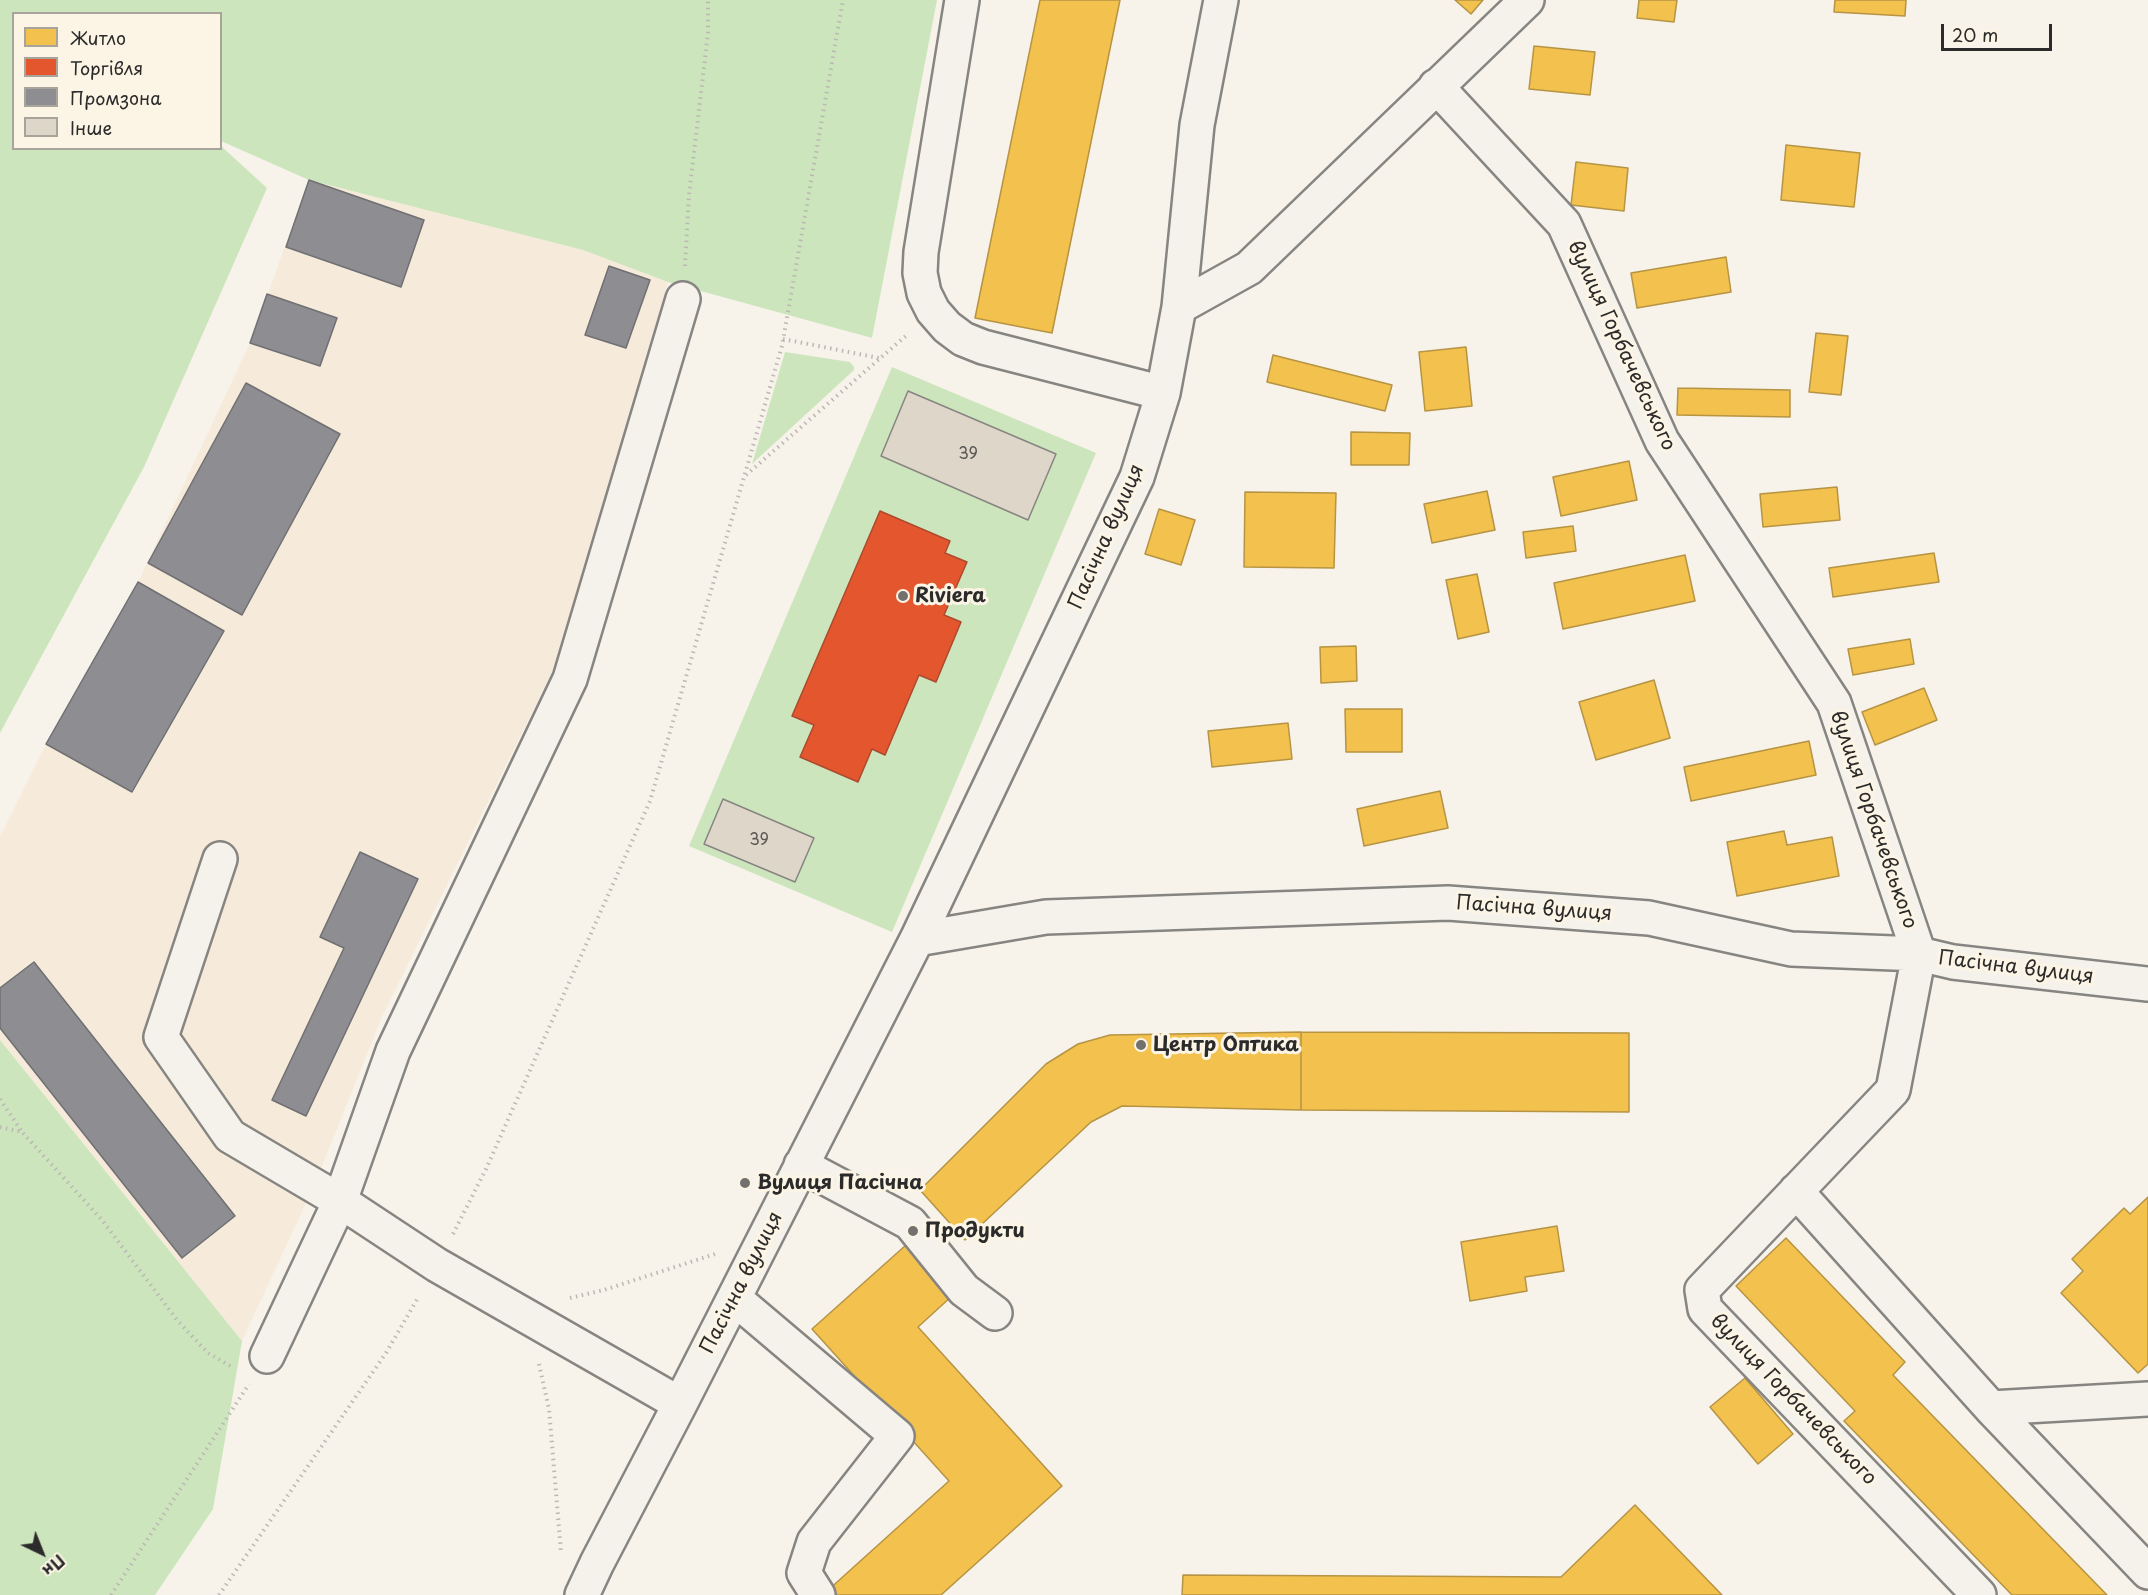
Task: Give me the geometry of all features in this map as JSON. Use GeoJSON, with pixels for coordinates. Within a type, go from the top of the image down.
{"type":"FeatureCollection","features":[{"type":"Feature","properties":{"kind":"street"},"geometry":{"type":"LineString","coordinates":[[962,0],[921,252],[920,273],[924,293],[933,311],[947,327],[963,339],[982,346],[1163,393]]}},
{"type":"Feature","properties":{"kind":"street","name":"Пасічна вулиця"},"geometry":{"type":"LineString","coordinates":[[582,1595],[918,939],[1137,477],[1163,393],[1179,308],[1197,124],[1221,0]]}},
{"type":"Feature","properties":{"kind":"street"},"geometry":{"type":"LineString","coordinates":[[1179,308],[1249,268],[1527,0]]}},
{"type":"Feature","properties":{"kind":"street","name":"вулиця Горбачевського"},"geometry":{"type":"LineString","coordinates":[[1436,86],[1564,224],[1662,441],[1833,704],[1919,954],[1893,1090],[1702,1290],[1705,1309],[1979,1595]]}},
{"type":"Feature","properties":{"kind":"street"},"geometry":{"type":"LineString","coordinates":[[267,1356],[340,1201],[393,1051],[570,679],[683,299]]}},
{"type":"Feature","properties":{"kind":"street"},"geometry":{"type":"LineString","coordinates":[[220,859],[161,1037],[230,1136],[340,1201],[437,1265],[680,1404]]}},
{"type":"Feature","properties":{"kind":"street","name":"Пасічна вулиця"},"geometry":{"type":"LineString","coordinates":[[918,939],[1046,917],[1448,903],[1649,918],[1791,949],[1919,954],[1953,962],[2148,984]]}},
{"type":"Feature","properties":{"kind":"street"},"geometry":{"type":"LineString","coordinates":[[801,1165],[910,1223],[964,1290],[995,1313]]}},
{"type":"Feature","properties":{"kind":"street"},"geometry":{"type":"LineString","coordinates":[[1796,1191],[1991,1408],[2148,1572]]}},
{"type":"Feature","properties":{"kind":"street"},"geometry":{"type":"LineString","coordinates":[[734,1298],[897,1436],[814,1542],[804,1574],[818,1595]]}},
{"type":"Feature","properties":{"kind":"street"},"geometry":{"type":"LineString","coordinates":[[1991,1408],[2148,1399]]}},
{"type":"Feature","properties":{"kind":"path"},"geometry":{"type":"LineString","coordinates":[[683,299],[689,195],[708,33],[708,0]]}},
{"type":"Feature","properties":{"kind":"path"},"geometry":{"type":"LineString","coordinates":[[219,1595],[386,1353],[437,1265],[486,1169],[650,801],[783,339],[843,0]]}},
{"type":"Feature","properties":{"kind":"path"},"geometry":{"type":"LineString","coordinates":[[744,476],[933,311]]}},
{"type":"Feature","properties":{"kind":"path"},"geometry":{"type":"LineString","coordinates":[[783,339],[880,358]]}},
{"type":"Feature","properties":{"kind":"path"},"geometry":{"type":"LineString","coordinates":[[0,1099],[22,1132],[102,1220],[177,1320],[207,1353],[236,1369],[267,1356]]}},
{"type":"Feature","properties":{"kind":"path"},"geometry":{"type":"LineString","coordinates":[[0,1126],[22,1132]]}},
{"type":"Feature","properties":{"kind":"path"},"geometry":{"type":"LineString","coordinates":[[516,1309],[604,1290],[670,1268],[763,1242]]}},
{"type":"Feature","properties":{"kind":"path"},"geometry":{"type":"LineString","coordinates":[[111,1595],[267,1356]]}},
{"type":"Feature","properties":{"kind":"path"},"geometry":{"type":"LineString","coordinates":[[537,1357],[549,1409],[562,1562]]}},
{"type":"Feature","properties":{"kind":"shaded area"},"geometry":{"type":"Polygon","coordinates":[[[309,180],[583,250],[668,282],[554,668],[382,1017],[314,1186],[242,1341],[0,1040],[0,837],[46,744],[138,582],[250,343],[309,180]]]}},
{"type":"Feature","properties":{"kind":"green space"},"geometry":{"type":"Polygon","coordinates":[[[0,0],[937,0],[872,338],[668,282],[583,250],[309,180],[222,141],[222,12],[12,12],[12,150],[222,150],[222,147],[267,188],[144,467],[0,733],[0,0]]]}},
{"type":"Feature","properties":{"kind":"green space"},"geometry":{"type":"Polygon","coordinates":[[[785,352],[850,362],[854,370],[752,464],[785,352]]]}},
{"type":"Feature","properties":{"kind":"green space"},"geometry":{"type":"Polygon","coordinates":[[[892,367],[1096,453],[892,932],[689,846],[892,367]]]}},
{"type":"Feature","properties":{"kind":"green space"},"geometry":{"type":"Polygon","coordinates":[[[0,1040],[242,1341],[213,1509],[155,1595],[0,1595],[0,1040]]]}},
{"type":"Feature","properties":{"kind":"building: Житло"},"geometry":{"type":"Polygon","coordinates":[[[1040,0],[1120,0],[1052,333],[975,318],[1040,0]]]}},
{"type":"Feature","properties":{"kind":"building: Житло"},"geometry":{"type":"Polygon","coordinates":[[[1455,0],[1483,0],[1471,14],[1455,0]]]}},
{"type":"Feature","properties":{"kind":"building: Житло"},"geometry":{"type":"Polygon","coordinates":[[[1639,0],[1677,0],[1674,22],[1637,18],[1639,0]]]}},
{"type":"Feature","properties":{"kind":"building: Житло"},"geometry":{"type":"Polygon","coordinates":[[[1835,0],[1906,0],[1905,16],[1834,12],[1835,0]]]}},
{"type":"Feature","properties":{"kind":"building: Житло"},"geometry":{"type":"Polygon","coordinates":[[[1534,46],[1595,52],[1590,95],[1529,89],[1534,46]]]}},
{"type":"Feature","properties":{"kind":"building: Житло"},"geometry":{"type":"Polygon","coordinates":[[[1786,145],[1860,153],[1854,207],[1781,200],[1786,145]]]}},
{"type":"Feature","properties":{"kind":"building: Житло"},"geometry":{"type":"Polygon","coordinates":[[[1576,162],[1628,168],[1624,211],[1571,205],[1576,162]]]}},
{"type":"Feature","properties":{"kind":"building: Житло"},"geometry":{"type":"Polygon","coordinates":[[[1726,257],[1731,292],[1637,308],[1631,273],[1726,257]]]}},
{"type":"Feature","properties":{"kind":"building: Житло"},"geometry":{"type":"Polygon","coordinates":[[[1816,333],[1848,336],[1841,395],[1809,392],[1816,333]]]}},
{"type":"Feature","properties":{"kind":"building: Житло"},"geometry":{"type":"Polygon","coordinates":[[[1466,347],[1472,406],[1425,411],[1419,352],[1466,347]]]}},
{"type":"Feature","properties":{"kind":"building: Житло"},"geometry":{"type":"Polygon","coordinates":[[[1273,355],[1392,385],[1385,411],[1267,382],[1273,355]]]}},
{"type":"Feature","properties":{"kind":"building: Житло"},"geometry":{"type":"Polygon","coordinates":[[[1678,388],[1790,390],[1790,417],[1677,415],[1678,388]]]}},
{"type":"Feature","properties":{"kind":"building: Житло"},"geometry":{"type":"Polygon","coordinates":[[[1351,432],[1410,433],[1409,465],[1351,465],[1351,432]]]}},
{"type":"Feature","properties":{"kind":"building: Житло"},"geometry":{"type":"Polygon","coordinates":[[[1629,461],[1637,500],[1561,516],[1553,477],[1629,461]]]}},
{"type":"Feature","properties":{"kind":"building: Житло"},"geometry":{"type":"Polygon","coordinates":[[[1837,487],[1840,520],[1763,527],[1760,494],[1837,487]]]}},
{"type":"Feature","properties":{"kind":"building: Житло"},"geometry":{"type":"Polygon","coordinates":[[[1487,491],[1495,530],[1432,543],[1424,504],[1487,491]]]}},
{"type":"Feature","properties":{"kind":"building: Житло"},"geometry":{"type":"Polygon","coordinates":[[[1245,492],[1336,493],[1334,568],[1244,567],[1245,492]]]}},
{"type":"Feature","properties":{"kind":"building: Житло"},"geometry":{"type":"Polygon","coordinates":[[[1159,509],[1195,520],[1181,565],[1145,554],[1159,509]]]}},
{"type":"Feature","properties":{"kind":"building: Житло"},"geometry":{"type":"Polygon","coordinates":[[[1573,526],[1576,551],[1526,558],[1523,532],[1573,526]]]}},
{"type":"Feature","properties":{"kind":"building: Житло"},"geometry":{"type":"Polygon","coordinates":[[[1934,553],[1939,582],[1833,597],[1829,568],[1934,553]]]}},
{"type":"Feature","properties":{"kind":"building: Житло"},"geometry":{"type":"Polygon","coordinates":[[[1685,555],[1695,601],[1563,629],[1554,583],[1685,555]]]}},
{"type":"Feature","properties":{"kind":"building: Житло"},"geometry":{"type":"Polygon","coordinates":[[[1477,574],[1489,632],[1458,639],[1446,580],[1477,574]]]}},
{"type":"Feature","properties":{"kind":"building: Житло"},"geometry":{"type":"Polygon","coordinates":[[[1910,639],[1914,664],[1853,675],[1848,649],[1910,639]]]}},
{"type":"Feature","properties":{"kind":"building: Житло"},"geometry":{"type":"Polygon","coordinates":[[[1356,646],[1357,681],[1321,683],[1320,647],[1356,646]]]}},
{"type":"Feature","properties":{"kind":"building: Житло"},"geometry":{"type":"Polygon","coordinates":[[[1654,680],[1670,738],[1596,760],[1579,702],[1654,680]]]}},
{"type":"Feature","properties":{"kind":"building: Житло"},"geometry":{"type":"Polygon","coordinates":[[[1924,688],[1937,720],[1875,745],[1862,712],[1924,688]]]}},
{"type":"Feature","properties":{"kind":"building: Житло"},"geometry":{"type":"Polygon","coordinates":[[[1345,709],[1402,709],[1402,752],[1346,752],[1345,709]]]}},
{"type":"Feature","properties":{"kind":"building: Житло"},"geometry":{"type":"Polygon","coordinates":[[[1288,723],[1292,759],[1212,767],[1208,731],[1288,723]]]}},
{"type":"Feature","properties":{"kind":"building: Житло"},"geometry":{"type":"Polygon","coordinates":[[[1809,741],[1816,775],[1691,801],[1684,767],[1809,741]]]}},
{"type":"Feature","properties":{"kind":"building: Житло"},"geometry":{"type":"Polygon","coordinates":[[[1440,791],[1448,828],[1364,846],[1357,809],[1440,791]]]}},
{"type":"Feature","properties":{"kind":"building: Житло"},"geometry":{"type":"Polygon","coordinates":[[[1784,831],[1787,845],[1832,837],[1839,876],[1737,896],[1727,842],[1784,831]]]}},
{"type":"Feature","properties":{"kind":"building: Житло"},"geometry":{"type":"Polygon","coordinates":[[[1301,1032],[1301,1110],[1122,1106],[1091,1122],[965,1240],[920,1190],[1046,1064],[1078,1044],[1110,1035],[1301,1032]]]}},
{"type":"Feature","properties":{"kind":"building: Житло"},"geometry":{"type":"Polygon","coordinates":[[[1301,1032],[1629,1033],[1629,1112],[1301,1110],[1301,1032]]]}},
{"type":"Feature","properties":{"kind":"building: Житло"},"geometry":{"type":"Polygon","coordinates":[[[2148,1197],[2148,1364],[2138,1373],[2061,1293],[2083,1271],[2072,1259],[2124,1208],[2130,1214],[2148,1197]]]}},
{"type":"Feature","properties":{"kind":"building: Житло"},"geometry":{"type":"Polygon","coordinates":[[[1557,1226],[1564,1271],[1525,1277],[1527,1291],[1470,1301],[1461,1242],[1557,1226]]]}},
{"type":"Feature","properties":{"kind":"building: Житло"},"geometry":{"type":"Polygon","coordinates":[[[1786,1238],[1905,1362],[1893,1375],[2107,1595],[2012,1595],[1844,1421],[1855,1411],[1736,1286],[1786,1238]]]}},
{"type":"Feature","properties":{"kind":"building: Житло"},"geometry":{"type":"Polygon","coordinates":[[[906,1245],[952,1296],[918,1327],[1062,1486],[941,1595],[829,1595],[826,1592],[949,1481],[812,1329],[906,1245]]]}},
{"type":"Feature","properties":{"kind":"building: Житло"},"geometry":{"type":"Polygon","coordinates":[[[1745,1378],[1793,1434],[1758,1464],[1710,1407],[1745,1378]]]}},
{"type":"Feature","properties":{"kind":"building: Житло"},"geometry":{"type":"Polygon","coordinates":[[[1635,1505],[1722,1595],[1182,1595],[1183,1575],[1561,1577],[1635,1505]]]}},
{"type":"Feature","properties":{"kind":"building: Торгівля"},"geometry":{"type":"Polygon","coordinates":[[[880,511],[950,541],[945,553],[967,562],[944,615],[961,622],[936,682],[919,675],[885,755],[872,749],[858,782],[800,757],[814,725],[792,716],[880,511]]]}},
{"type":"Feature","properties":{"kind":"building: Промзона"},"geometry":{"type":"Polygon","coordinates":[[[309,180],[424,220],[401,287],[286,247],[309,180]]]}},
{"type":"Feature","properties":{"kind":"building: Промзона"},"geometry":{"type":"Polygon","coordinates":[[[609,266],[650,280],[626,348],[585,335],[609,266]]]}},
{"type":"Feature","properties":{"kind":"building: Промзона"},"geometry":{"type":"Polygon","coordinates":[[[267,294],[337,318],[320,366],[250,343],[267,294]]]}},
{"type":"Feature","properties":{"kind":"building: Промзона"},"geometry":{"type":"Polygon","coordinates":[[[246,383],[340,434],[242,615],[148,563],[246,383]]]}},
{"type":"Feature","properties":{"kind":"building: Промзона"},"geometry":{"type":"Polygon","coordinates":[[[138,582],[224,631],[132,792],[46,744],[138,582]]]}},
{"type":"Feature","properties":{"kind":"building: Промзона"},"geometry":{"type":"Polygon","coordinates":[[[360,852],[418,879],[306,1116],[272,1100],[344,948],[320,937],[360,852]]]}},
{"type":"Feature","properties":{"kind":"building: Промзона"},"geometry":{"type":"Polygon","coordinates":[[[34,962],[235,1216],[182,1258],[0,1028],[0,988],[34,962]]]}},
{"type":"Feature","properties":{"kind":"building: Інше"},"geometry":{"type":"Polygon","coordinates":[[[908,391],[1056,454],[1028,520],[881,456],[908,391]]]}},
{"type":"Feature","properties":{"kind":"building: Інше"},"geometry":{"type":"Polygon","coordinates":[[[723,799],[814,838],[795,882],[704,844],[723,799]]]}},
{"type":"Feature","properties":{"kind":"place","name":"Riviera"},"geometry":{"type":"Point","coordinates":[903,596]}},
{"type":"Feature","properties":{"kind":"place","name":"Центр Оптика"},"geometry":{"type":"Point","coordinates":[1141,1045]}},
{"type":"Feature","properties":{"kind":"place","name":"Вулиця Пасічна"},"geometry":{"type":"Point","coordinates":[745,1183]}},
{"type":"Feature","properties":{"kind":"place","name":"Продукти"},"geometry":{"type":"Point","coordinates":[913,1231]}}]}
